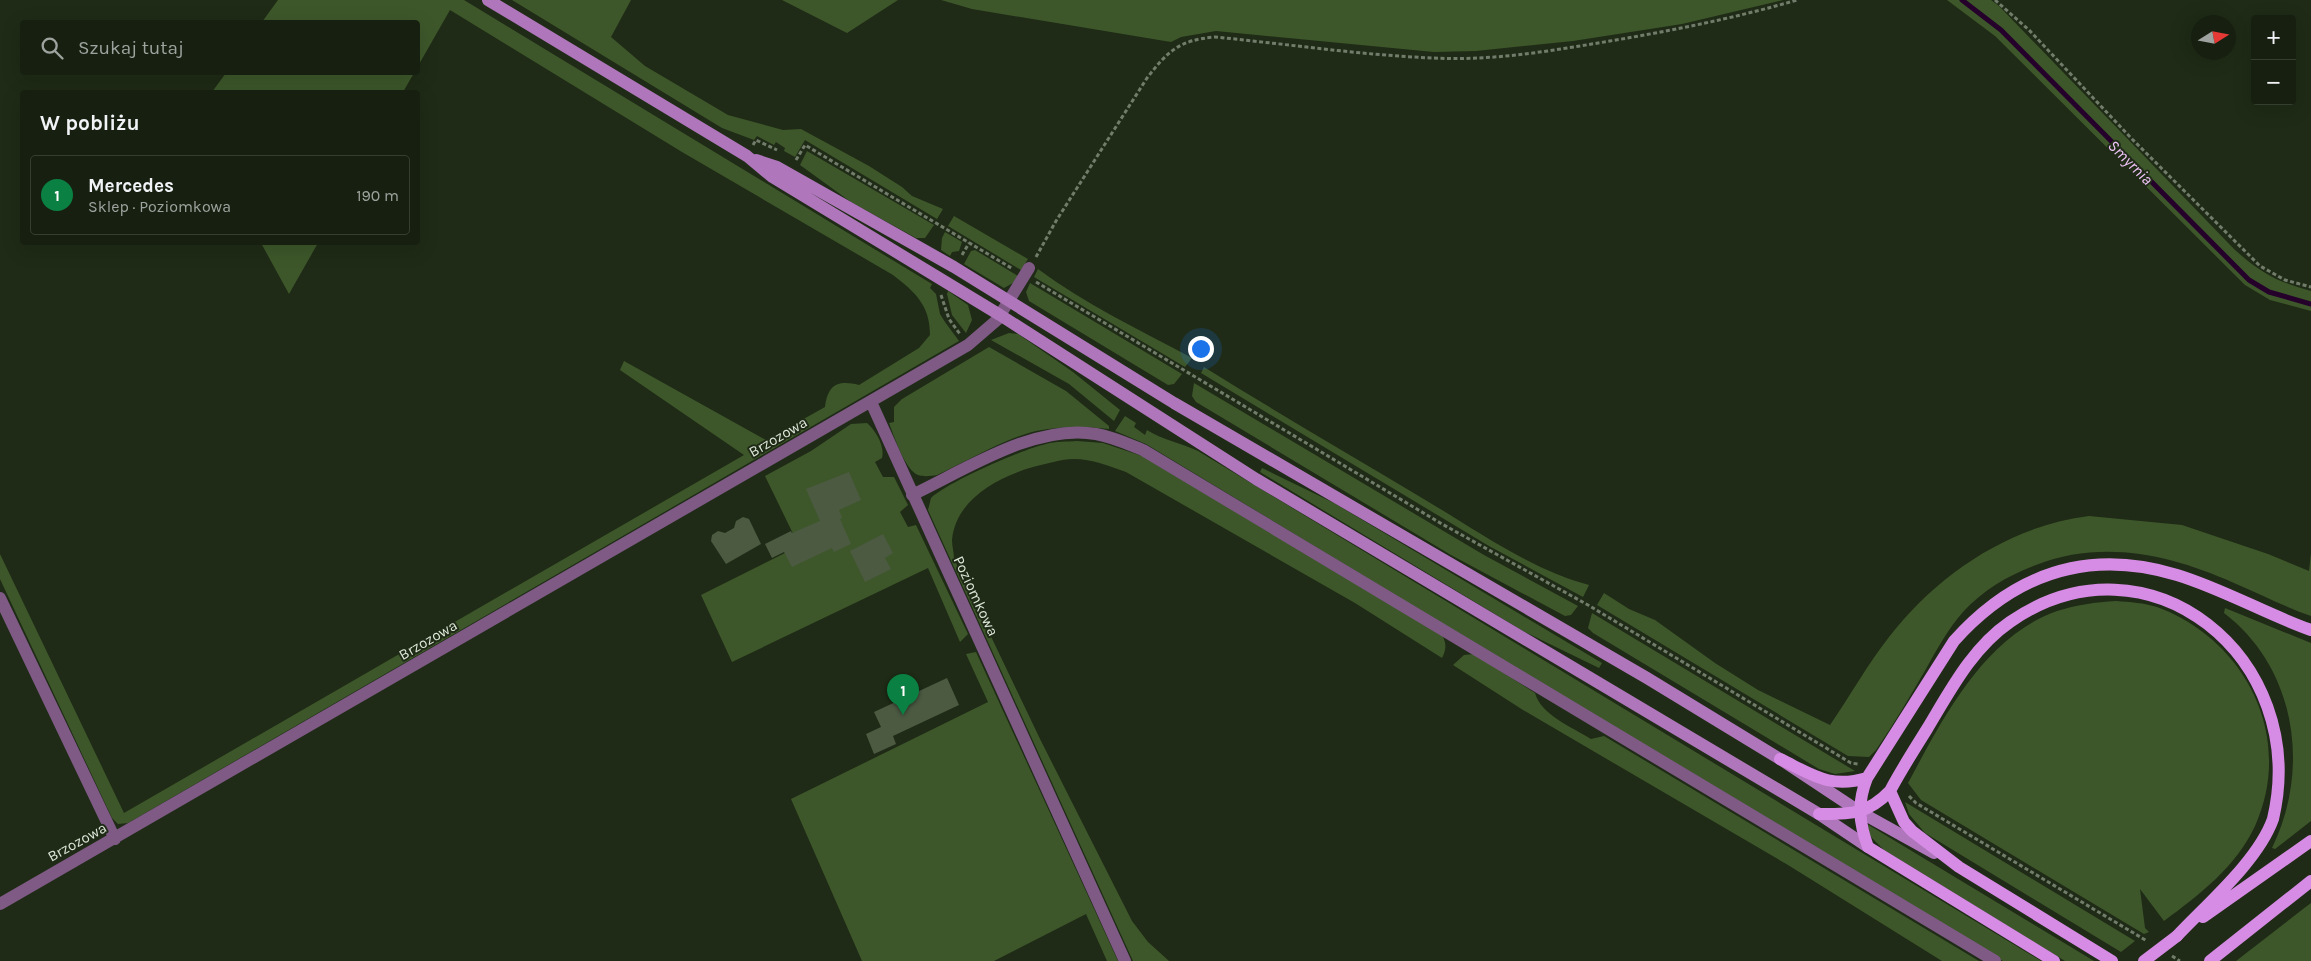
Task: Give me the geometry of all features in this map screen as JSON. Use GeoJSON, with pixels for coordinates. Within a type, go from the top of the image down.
{"type":"FeatureCollection","features":[{"type":"Feature","properties":{"kind":"main road"},"geometry":{"type":"LineString","coordinates":[[488,0],[747,156],[771,176],[1000,315],[1256,478],[1818,814],[1868,847],[2054,961]]}},
{"type":"Feature","properties":{"kind":"main road"},"geometry":{"type":"LineString","coordinates":[[747,156],[776,167],[954,267],[1202,420],[1647,678],[1780,759],[1860,812],[1959,866],[2112,961]]}},
{"type":"Feature","properties":{"kind":"main road"},"geometry":{"type":"LineString","coordinates":[[1868,847],[1862,831],[1860,812],[1862,792],[1870,774],[1954,641],[1971,622],[2005,594],[2033,580],[2068,568],[2100,565],[2134,565],[2177,575],[2311,630]]}},
{"type":"Feature","properties":{"kind":"main road"},"geometry":{"type":"LineString","coordinates":[[1818,814],[1860,812],[1878,804],[1892,787],[1962,672],[1986,642],[2016,618],[2055,598],[2090,590],[2109,589],[2157,595],[2186,607],[2212,621],[2236,642],[2253,661],[2268,688],[2278,724],[2282,752],[2282,775],[2278,799],[2266,836],[2238,871],[2177,936]]}},
{"type":"Feature","properties":{"kind":"main road"},"geometry":{"type":"LineString","coordinates":[[1780,759],[1827,781],[1848,783],[1870,774]]}},
{"type":"Feature","properties":{"kind":"main road"},"geometry":{"type":"LineString","coordinates":[[1892,787],[1904,822],[1912,831],[1959,866]]}},
{"type":"Feature","properties":{"kind":"main road"},"geometry":{"type":"LineString","coordinates":[[2144,961],[2311,841]]}},
{"type":"Feature","properties":{"kind":"main road"},"geometry":{"type":"LineString","coordinates":[[2214,958],[2311,881]]}},
{"type":"Feature","properties":{"kind":"street"},"geometry":{"type":"LineString","coordinates":[[871,402],[968,345],[988,330],[1010,302],[1027,272]]}},
{"type":"Feature","properties":{"kind":"street","name":"Poziomkowa"},"geometry":{"type":"LineString","coordinates":[[871,402],[1125,961]]}},
{"type":"Feature","properties":{"kind":"street","name":"Brzozowa"},"geometry":{"type":"LineString","coordinates":[[0,904],[871,402]]}},
{"type":"Feature","properties":{"kind":"street"},"geometry":{"type":"LineString","coordinates":[[912,495],[1014,446],[1046,436],[1095,434],[1143,450],[1995,961]]}},
{"type":"Feature","properties":{"kind":"street"},"geometry":{"type":"LineString","coordinates":[[0,598],[115,839]]}},
{"type":"Feature","properties":{"kind":"path"},"geometry":{"type":"LineString","coordinates":[[1027,272],[1056,222],[1147,78],[1164,56],[1183,43],[1215,37],[1433,58],[1477,57],[1573,47],[1683,28],[1738,17],[1797,0]]}},
{"type":"Feature","properties":{"kind":"path"},"geometry":{"type":"LineString","coordinates":[[1995,0],[2029,30],[2132,139],[2253,259],[2285,280],[2311,287]]}},
{"type":"Feature","properties":{"kind":"path"},"geometry":{"type":"LineString","coordinates":[[756,140],[781,152]]}},
{"type":"Feature","properties":{"kind":"path"},"geometry":{"type":"LineString","coordinates":[[789,156],[797,160],[806,145],[1027,272],[1442,524],[1588,605],[1851,763],[1866,765],[1870,774]]}},
{"type":"Feature","properties":{"kind":"path"},"geometry":{"type":"LineString","coordinates":[[940,290],[948,319],[968,345]]}},
{"type":"Feature","properties":{"kind":"path"},"geometry":{"type":"LineString","coordinates":[[1892,787],[1904,790],[1916,803],[2151,944]]}},
{"type":"Feature","properties":{"kind":"path"},"geometry":{"type":"LineString","coordinates":[[2168,954],[2180,961]]}},
{"type":"Feature","properties":{"kind":"green space"},"geometry":{"type":"Polygon","coordinates":[[[278,0],[464,0],[932,284],[930,288],[936,294],[940,314],[959,341],[128,823],[118,824],[112,818],[0,579],[0,554],[124,813],[744,455],[620,370],[624,361],[766,440],[825,407],[826,399],[835,386],[845,383],[859,385],[919,348],[930,335],[927,315],[920,300],[893,275],[682,152],[450,10],[420,62],[420,20],[263,20],[278,0]]]}},
{"type":"Feature","properties":{"kind":"green space"},"geometry":{"type":"Polygon","coordinates":[[[512,0],[631,0],[611,37],[645,66],[728,115],[783,130],[801,129],[869,166],[902,187],[912,196],[943,209],[937,219],[805,140],[795,157],[784,151],[785,148],[776,142],[774,145],[757,136],[754,140],[722,128],[512,0]]]}},
{"type":"Feature","properties":{"kind":"green space"},"geometry":{"type":"Polygon","coordinates":[[[782,0],[898,0],[847,33],[782,0]]]}},
{"type":"Feature","properties":{"kind":"green space"},"geometry":{"type":"Polygon","coordinates":[[[941,0],[1783,0],[1682,24],[1573,41],[1476,51],[1434,52],[1216,31],[1181,37],[1171,42],[972,9],[941,0]]]}},
{"type":"Feature","properties":{"kind":"green space"},"geometry":{"type":"Polygon","coordinates":[[[1947,0],[1991,0],[1999,6],[2235,250],[2270,276],[2311,291],[2311,311],[2270,300],[2245,285],[1995,36],[1947,0]]]}},
{"type":"Feature","properties":{"kind":"green space"},"geometry":{"type":"Polygon","coordinates":[[[225,75],[413,75],[404,90],[213,90],[225,75]]]}},
{"type":"Feature","properties":{"kind":"green space"},"geometry":{"type":"Polygon","coordinates":[[[807,151],[934,225],[925,238],[916,238],[851,202],[800,165],[807,151]]]}},
{"type":"Feature","properties":{"kind":"green space"},"geometry":{"type":"Polygon","coordinates":[[[954,216],[1028,259],[1021,270],[948,226],[954,216]]]}},
{"type":"Feature","properties":{"kind":"green space"},"geometry":{"type":"Polygon","coordinates":[[[945,232],[962,242],[959,251],[952,252],[950,256],[941,250],[942,238],[945,232]]]}},
{"type":"Feature","properties":{"kind":"green space"},"geometry":{"type":"Polygon","coordinates":[[[262,245],[317,245],[289,294],[262,245]]]}},
{"type":"Feature","properties":{"kind":"green space"},"geometry":{"type":"Polygon","coordinates":[[[975,250],[1018,276],[1013,283],[1004,288],[964,264],[971,251],[975,250]]]}},
{"type":"Feature","properties":{"kind":"green space"},"geometry":{"type":"Polygon","coordinates":[[[1038,269],[1094,305],[1192,358],[1185,367],[1034,277],[1038,269]]]}},
{"type":"Feature","properties":{"kind":"green space"},"geometry":{"type":"Polygon","coordinates":[[[1030,283],[1182,374],[1174,384],[1168,385],[1029,301],[1026,292],[1030,283]]]}},
{"type":"Feature","properties":{"kind":"green space"},"geometry":{"type":"Polygon","coordinates":[[[948,291],[968,305],[972,320],[966,333],[952,315],[948,291]]]}},
{"type":"Feature","properties":{"kind":"green space"},"geometry":{"type":"Polygon","coordinates":[[[1009,333],[1018,334],[1073,372],[1120,410],[1114,421],[1069,384],[991,340],[1009,333]]]}},
{"type":"Feature","properties":{"kind":"green space"},"geometry":{"type":"Polygon","coordinates":[[[989,347],[1066,391],[1109,426],[1109,429],[1072,427],[1036,431],[999,444],[937,475],[918,475],[913,472],[904,460],[889,423],[894,422],[894,407],[902,399],[989,347]]]}},
{"type":"Feature","properties":{"kind":"green space"},"geometry":{"type":"Polygon","coordinates":[[[1204,367],[1524,559],[1567,578],[1589,585],[1583,597],[1489,546],[1201,373],[1204,367]]]}},
{"type":"Feature","properties":{"kind":"green space"},"geometry":{"type":"Polygon","coordinates":[[[1194,383],[1484,555],[1578,606],[1571,615],[1565,616],[1451,555],[1196,402],[1192,396],[1194,383]]]}},
{"type":"Feature","properties":{"kind":"green space"},"geometry":{"type":"Polygon","coordinates":[[[1125,416],[1136,423],[1134,427],[1145,435],[1147,430],[1198,451],[2041,961],[2003,961],[1976,947],[1146,444],[1115,431],[1125,416]]]}},
{"type":"Feature","properties":{"kind":"green space"},"geometry":{"type":"Polygon","coordinates":[[[867,423],[874,430],[883,453],[882,458],[875,462],[883,477],[894,477],[908,505],[900,512],[908,527],[916,525],[968,634],[960,642],[928,568],[732,662],[701,595],[799,546],[765,476],[811,451],[851,424],[867,423]]]}},
{"type":"Feature","properties":{"kind":"green space"},"geometry":{"type":"Polygon","coordinates":[[[1058,442],[1103,443],[1142,456],[1442,635],[1444,638],[1445,650],[1442,658],[1355,603],[1126,472],[1100,463],[1081,459],[1069,459],[1033,467],[993,484],[970,502],[961,513],[955,526],[952,540],[954,559],[1041,741],[1132,921],[1148,942],[1169,961],[1133,961],[928,510],[931,498],[940,491],[986,467],[1035,447],[1058,442]]]}},
{"type":"Feature","properties":{"kind":"green space"},"geometry":{"type":"Polygon","coordinates":[[[1262,468],[1334,503],[1602,663],[1599,668],[1523,631],[1260,472],[1262,468]]]}},
{"type":"Feature","properties":{"kind":"green space"},"geometry":{"type":"Polygon","coordinates":[[[2089,516],[2182,525],[2268,554],[2309,571],[2311,553],[2311,616],[2210,573],[2161,558],[2111,552],[2061,557],[2016,573],[1979,597],[1963,612],[1952,625],[1908,700],[1876,750],[1869,757],[1848,756],[1597,605],[1604,593],[1629,609],[1655,620],[1715,663],[1758,690],[1830,725],[1873,658],[1889,637],[1908,614],[1953,574],[2003,542],[2031,530],[2059,521],[2089,516]]]}},
{"type":"Feature","properties":{"kind":"green space"},"geometry":{"type":"Polygon","coordinates":[[[2116,601],[2157,607],[2188,622],[2215,643],[2238,667],[2254,696],[2265,726],[2269,759],[2266,792],[2255,826],[2238,854],[2216,879],[2164,921],[2140,889],[2145,928],[2149,932],[2144,934],[1921,800],[1908,783],[1935,733],[1968,683],[1986,660],[2007,640],[2031,623],[2057,611],[2086,604],[2116,601]]]}},
{"type":"Feature","properties":{"kind":"green space"},"geometry":{"type":"Polygon","coordinates":[[[2225,608],[2311,643],[2311,821],[2275,849],[2272,848],[2284,817],[2291,785],[2293,753],[2290,721],[2281,690],[2267,662],[2248,636],[2224,613],[2225,608]]]}},
{"type":"Feature","properties":{"kind":"green space"},"geometry":{"type":"Polygon","coordinates":[[[1592,613],[1855,771],[1835,774],[1819,769],[1593,633],[1588,628],[1592,613]]]}},
{"type":"Feature","properties":{"kind":"green space"},"geometry":{"type":"Polygon","coordinates":[[[976,652],[1118,961],[1107,961],[1086,914],[994,961],[862,961],[791,799],[988,702],[966,654],[976,652]]]}},
{"type":"Feature","properties":{"kind":"green space"},"geometry":{"type":"Polygon","coordinates":[[[1474,654],[1535,693],[1538,701],[1550,714],[1567,725],[1591,739],[1604,736],[1979,961],[1942,961],[1788,865],[1523,710],[1453,665],[1464,655],[1474,654]]]}},
{"type":"Feature","properties":{"kind":"green space"},"geometry":{"type":"Polygon","coordinates":[[[1905,802],[2135,941],[2121,952],[1925,833],[1909,814],[1905,802]]]}},
{"type":"Feature","properties":{"kind":"green space"},"geometry":{"type":"Polygon","coordinates":[[[1867,824],[2094,961],[2065,961],[1884,850],[1870,836],[1867,824]]]}},
{"type":"Feature","properties":{"kind":"green space"},"geometry":{"type":"Polygon","coordinates":[[[2311,903],[2311,961],[2236,961],[2303,909],[2311,903]]]}},
{"type":"Feature","properties":{"kind":"building"},"geometry":{"type":"Polygon","coordinates":[[[849,472],[861,500],[839,510],[842,518],[840,519],[851,544],[834,552],[832,548],[792,567],[784,552],[772,558],[765,544],[791,531],[792,533],[820,521],[806,489],[849,472]]]}},
{"type":"Feature","properties":{"kind":"building"},"geometry":{"type":"Polygon","coordinates":[[[743,517],[749,519],[761,544],[726,564],[711,541],[712,535],[718,531],[725,533],[734,528],[736,521],[743,517]]]}},
{"type":"Feature","properties":{"kind":"building"},"geometry":{"type":"Polygon","coordinates":[[[883,534],[893,553],[885,558],[891,569],[865,582],[850,551],[883,534]]]}},
{"type":"Feature","properties":{"kind":"building"},"geometry":{"type":"Polygon","coordinates":[[[947,678],[959,705],[893,736],[896,744],[874,754],[866,734],[881,727],[874,712],[947,678]]]}},
{"type":"Feature","properties":{"kind":"waterway","name":"Smyrnia"},"geometry":{"type":"LineString","coordinates":[[1962,0],[2001,30],[2249,280],[2269,292],[2311,304]]}},
{"type":"Feature","properties":{"kind":"place","name":"Mercedes"},"geometry":{"type":"Point","coordinates":[903,715]}}]}
